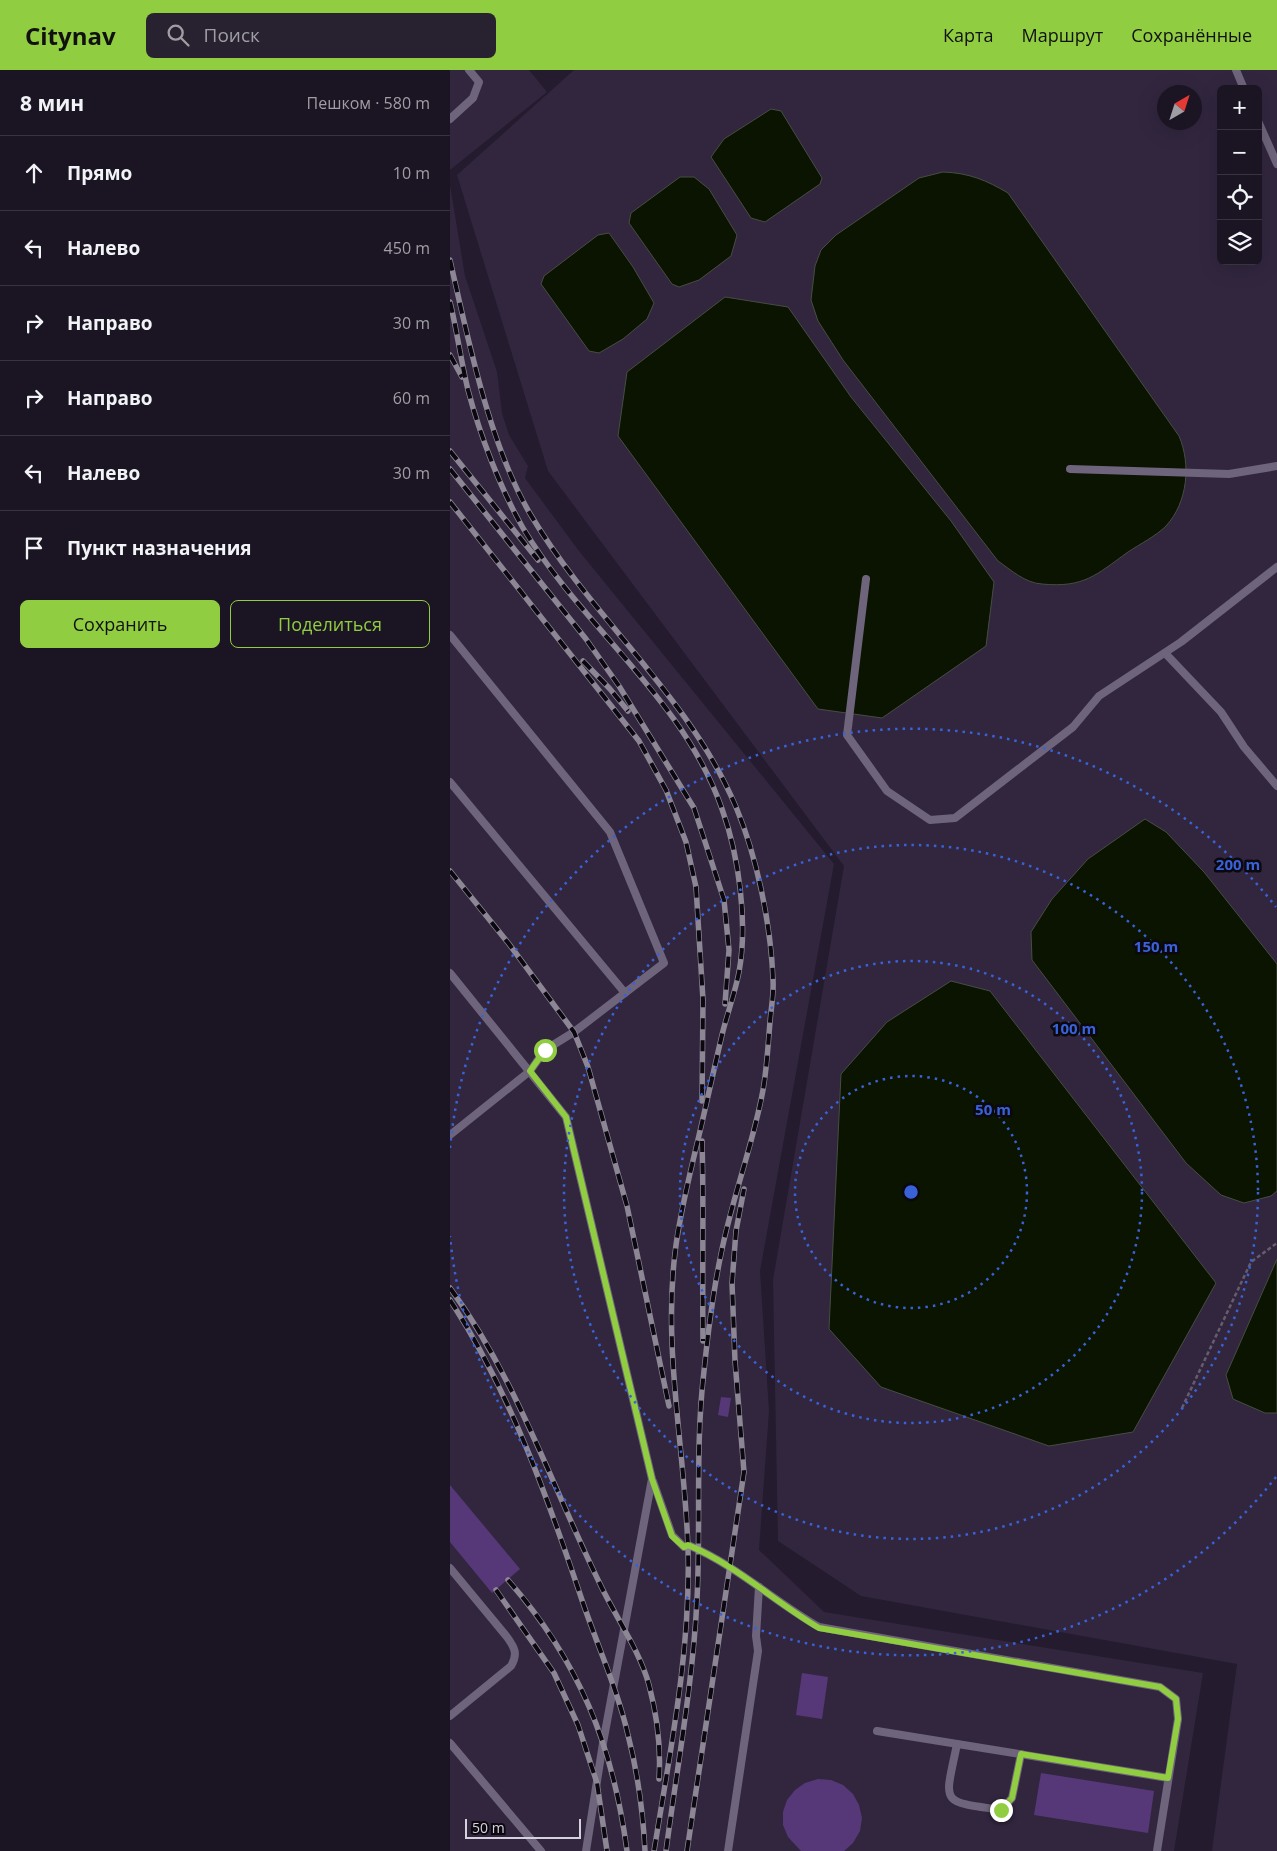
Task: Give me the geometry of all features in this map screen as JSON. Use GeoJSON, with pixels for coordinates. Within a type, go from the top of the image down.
{"type":"FeatureCollection","features":[{"type":"Feature","properties":{"kind":"lane"},"geometry":{"type":"LineString","coordinates":[[450,119],[473,98],[479,82],[469,70]]}},
{"type":"Feature","properties":{"kind":"lane"},"geometry":{"type":"LineString","coordinates":[[1236,70],[1242,85]]}},
{"type":"Feature","properties":{"kind":"lane"},"geometry":{"type":"LineString","coordinates":[[1262,130],[1277,164]]}},
{"type":"Feature","properties":{"kind":"lane"},"geometry":{"type":"LineString","coordinates":[[1070,469],[1229,474],[1277,466]]}},
{"type":"Feature","properties":{"kind":"lane"},"geometry":{"type":"LineString","coordinates":[[866,578],[847,735],[887,791],[930,820],[955,818],[1073,727],[1099,696],[1165,652],[1277,567]]}},
{"type":"Feature","properties":{"kind":"lane"},"geometry":{"type":"LineString","coordinates":[[450,634],[610,832],[664,963],[574,1032],[545,1050],[530,1071],[450,1135]]}},
{"type":"Feature","properties":{"kind":"lane"},"geometry":{"type":"LineString","coordinates":[[1165,652],[1221,712],[1244,747],[1277,786]]}},
{"type":"Feature","properties":{"kind":"lane"},"geometry":{"type":"LineString","coordinates":[[450,782],[625,993]]}},
{"type":"Feature","properties":{"kind":"lane"},"geometry":{"type":"LineString","coordinates":[[450,973],[566,1117],[652,1479],[672,1536],[684,1547],[688,1545],[698,1549],[759,1587],[790,1611],[819,1628],[1160,1687],[1176,1699],[1178,1719],[1157,1851]]}},
{"type":"Feature","properties":{"kind":"lane"},"geometry":{"type":"LineString","coordinates":[[586,1851],[652,1479]]}},
{"type":"Feature","properties":{"kind":"lane"},"geometry":{"type":"LineString","coordinates":[[450,1568],[507,1637],[515,1649],[516,1658],[511,1666],[450,1716]]}},
{"type":"Feature","properties":{"kind":"lane"},"geometry":{"type":"LineString","coordinates":[[728,1851],[758,1651],[756,1636],[759,1587]]}},
{"type":"Feature","properties":{"kind":"lane"},"geometry":{"type":"LineString","coordinates":[[877,1731],[1168,1778]]}},
{"type":"Feature","properties":{"kind":"lane"},"geometry":{"type":"LineString","coordinates":[[450,1743],[541,1851]]}},
{"type":"Feature","properties":{"kind":"lane"},"geometry":{"type":"LineString","coordinates":[[957,1744],[948,1790],[952,1799],[968,1805],[1001,1810],[1012,1798],[1021,1754]]}},
{"type":"Feature","properties":{"kind":"path"},"geometry":{"type":"LineString","coordinates":[[1182,1408],[1251,1262],[1277,1243]]}},
{"type":"Feature","properties":{"kind":"shaded area"},"geometry":{"type":"Polygon","coordinates":[[[450,70],[529,70],[547,92],[450,170],[450,70]]]}},
{"type":"Feature","properties":{"kind":"shaded area"},"geometry":{"type":"Polygon","coordinates":[[[574,70],[1277,70],[1277,1851],[1212,1851],[1237,1664],[861,1596],[778,1541],[773,1280],[844,866],[548,471],[457,175],[574,70]]]}},
{"type":"Feature","properties":{"kind":"shaded area"},"geometry":{"type":"Polygon","coordinates":[[[771,109],[781,111],[822,178],[820,184],[765,222],[751,218],[711,157],[724,139],[771,109]]]}},
{"type":"Feature","properties":{"kind":"shaded area"},"geometry":{"type":"Polygon","coordinates":[[[943,172],[977,178],[1008,193],[1179,436],[1183,447],[1186,470],[1183,494],[1179,506],[1166,526],[1153,537],[1098,573],[1079,582],[1056,585],[1036,583],[1018,576],[998,561],[843,360],[818,321],[811,300],[815,266],[821,250],[836,235],[919,178],[943,172]]]}},
{"type":"Feature","properties":{"kind":"shaded area"},"geometry":{"type":"Polygon","coordinates":[[[680,177],[694,177],[709,189],[737,235],[731,256],[699,280],[679,287],[672,284],[629,223],[631,213],[680,177]]]}},
{"type":"Feature","properties":{"kind":"shaded area"},"geometry":{"type":"Polygon","coordinates":[[[450,185],[465,276],[497,372],[502,413],[509,435],[528,466],[525,478],[579,551],[834,864],[760,1271],[769,1411],[759,1550],[824,1612],[1203,1673],[1174,1851],[450,1851],[450,185]]]}},
{"type":"Feature","properties":{"kind":"shaded area"},"geometry":{"type":"Polygon","coordinates":[[[609,233],[633,267],[654,303],[647,319],[623,339],[599,353],[589,351],[541,284],[544,276],[598,235],[609,233]]]}},
{"type":"Feature","properties":{"kind":"shaded area"},"geometry":{"type":"Polygon","coordinates":[[[725,297],[788,307],[851,397],[951,521],[994,582],[986,646],[882,718],[818,709],[618,436],[627,372],[725,297]]]}},
{"type":"Feature","properties":{"kind":"shaded area"},"geometry":{"type":"Polygon","coordinates":[[[1145,819],[1166,832],[1204,872],[1277,964],[1277,1191],[1271,1196],[1244,1203],[1221,1195],[1186,1163],[1032,960],[1031,932],[1052,899],[1088,859],[1145,819]]]}},
{"type":"Feature","properties":{"kind":"shaded area"},"geometry":{"type":"Polygon","coordinates":[[[951,981],[990,991],[1216,1283],[1133,1432],[1049,1446],[881,1387],[829,1329],[841,1074],[887,1022],[951,981]]]}},
{"type":"Feature","properties":{"kind":"shaded area"},"geometry":{"type":"Polygon","coordinates":[[[1277,1259],[1277,1413],[1265,1413],[1233,1399],[1226,1375],[1277,1259]]]}},
{"type":"Feature","properties":{"kind":"building"},"geometry":{"type":"Polygon","coordinates":[[[721,1397],[731,1398],[728,1417],[718,1415],[721,1397]]]}},
{"type":"Feature","properties":{"kind":"building"},"geometry":{"type":"Polygon","coordinates":[[[450,1485],[520,1569],[492,1593],[450,1542],[450,1485]]]}},
{"type":"Feature","properties":{"kind":"building"},"geometry":{"type":"Polygon","coordinates":[[[802,1673],[828,1677],[822,1719],[796,1715],[802,1673]]]}},
{"type":"Feature","properties":{"kind":"building"},"geometry":{"type":"Polygon","coordinates":[[[1041,1773],[1154,1791],[1148,1833],[1034,1815],[1041,1773]]]}},
{"type":"Feature","properties":{"kind":"building"},"geometry":{"type":"Polygon","coordinates":[[[818,1779],[831,1780],[843,1785],[853,1794],[859,1805],[862,1818],[860,1831],[853,1843],[844,1851],[801,1851],[788,1837],[783,1825],[783,1812],[787,1800],[795,1790],[805,1783],[818,1779]]]}},
{"type":"Feature","properties":{"kind":"railway"},"geometry":{"type":"LineString","coordinates":[[450,260],[482,392],[492,426],[517,489],[532,517],[556,554],[667,693],[693,729],[716,767],[744,827],[762,892],[766,914],[772,959],[773,990],[766,1064],[759,1111],[731,1212],[713,1297],[701,1399],[695,1630],[666,1851]]}},
{"type":"Feature","properties":{"kind":"railway"},"geometry":{"type":"LineString","coordinates":[[450,302],[473,407],[491,461],[506,496],[523,528],[547,564],[658,698],[683,733],[705,769],[728,827],[740,890],[743,932],[739,972],[722,1035],[687,1187],[675,1253],[672,1290],[673,1364],[686,1512],[688,1587],[683,1663],[673,1739],[654,1851]]}},
{"type":"Feature","properties":{"kind":"railway"},"geometry":{"type":"LineString","coordinates":[[450,355],[462,377]]}},
{"type":"Feature","properties":{"kind":"railway"},"geometry":{"type":"LineString","coordinates":[[450,451],[538,560]]}},
{"type":"Feature","properties":{"kind":"railway"},"geometry":{"type":"LineString","coordinates":[[450,469],[586,639],[619,686],[694,808],[724,900],[729,950],[725,1004]]}},
{"type":"Feature","properties":{"kind":"railway"},"geometry":{"type":"LineString","coordinates":[[450,502],[639,741],[666,790],[686,842],[696,887],[703,1000],[702,1101]]}},
{"type":"Feature","properties":{"kind":"railway"},"geometry":{"type":"LineString","coordinates":[[583,661],[628,711]]}},
{"type":"Feature","properties":{"kind":"railway"},"geometry":{"type":"LineString","coordinates":[[450,871],[509,944],[574,1032],[588,1067],[627,1206],[669,1406]]}},
{"type":"Feature","properties":{"kind":"railway"},"geometry":{"type":"LineString","coordinates":[[702,1141],[703,1341]]}},
{"type":"Feature","properties":{"kind":"railway"},"geometry":{"type":"LineString","coordinates":[[687,1851],[744,1472],[735,1361],[732,1283],[736,1231],[744,1189]]}},
{"type":"Feature","properties":{"kind":"railway"},"geometry":{"type":"LineString","coordinates":[[450,1288],[473,1322],[514,1395],[600,1584],[640,1659],[649,1685],[656,1720],[659,1744],[659,1779]]}},
{"type":"Feature","properties":{"kind":"railway"},"geometry":{"type":"LineString","coordinates":[[450,1300],[472,1335],[510,1409],[542,1486],[613,1686],[624,1718],[635,1764],[645,1851]]}},
{"type":"Feature","properties":{"kind":"railway"},"geometry":{"type":"LineString","coordinates":[[508,1580],[555,1642],[589,1706],[602,1740],[612,1775],[621,1812],[627,1851]]}},
{"type":"Feature","properties":{"kind":"railway"},"geometry":{"type":"LineString","coordinates":[[496,1590],[554,1673],[578,1725],[597,1783],[607,1851]]}},
{"type":"Feature","properties":{"kind":"route"},"geometry":{"type":"LineString","coordinates":[[545,1050],[530,1071],[566,1117],[652,1479],[672,1536],[684,1547],[688,1545],[716,1559],[790,1611],[819,1628],[1160,1687],[1176,1699],[1178,1719],[1168,1778],[1021,1754],[1012,1798],[1001,1810]]}}]}
